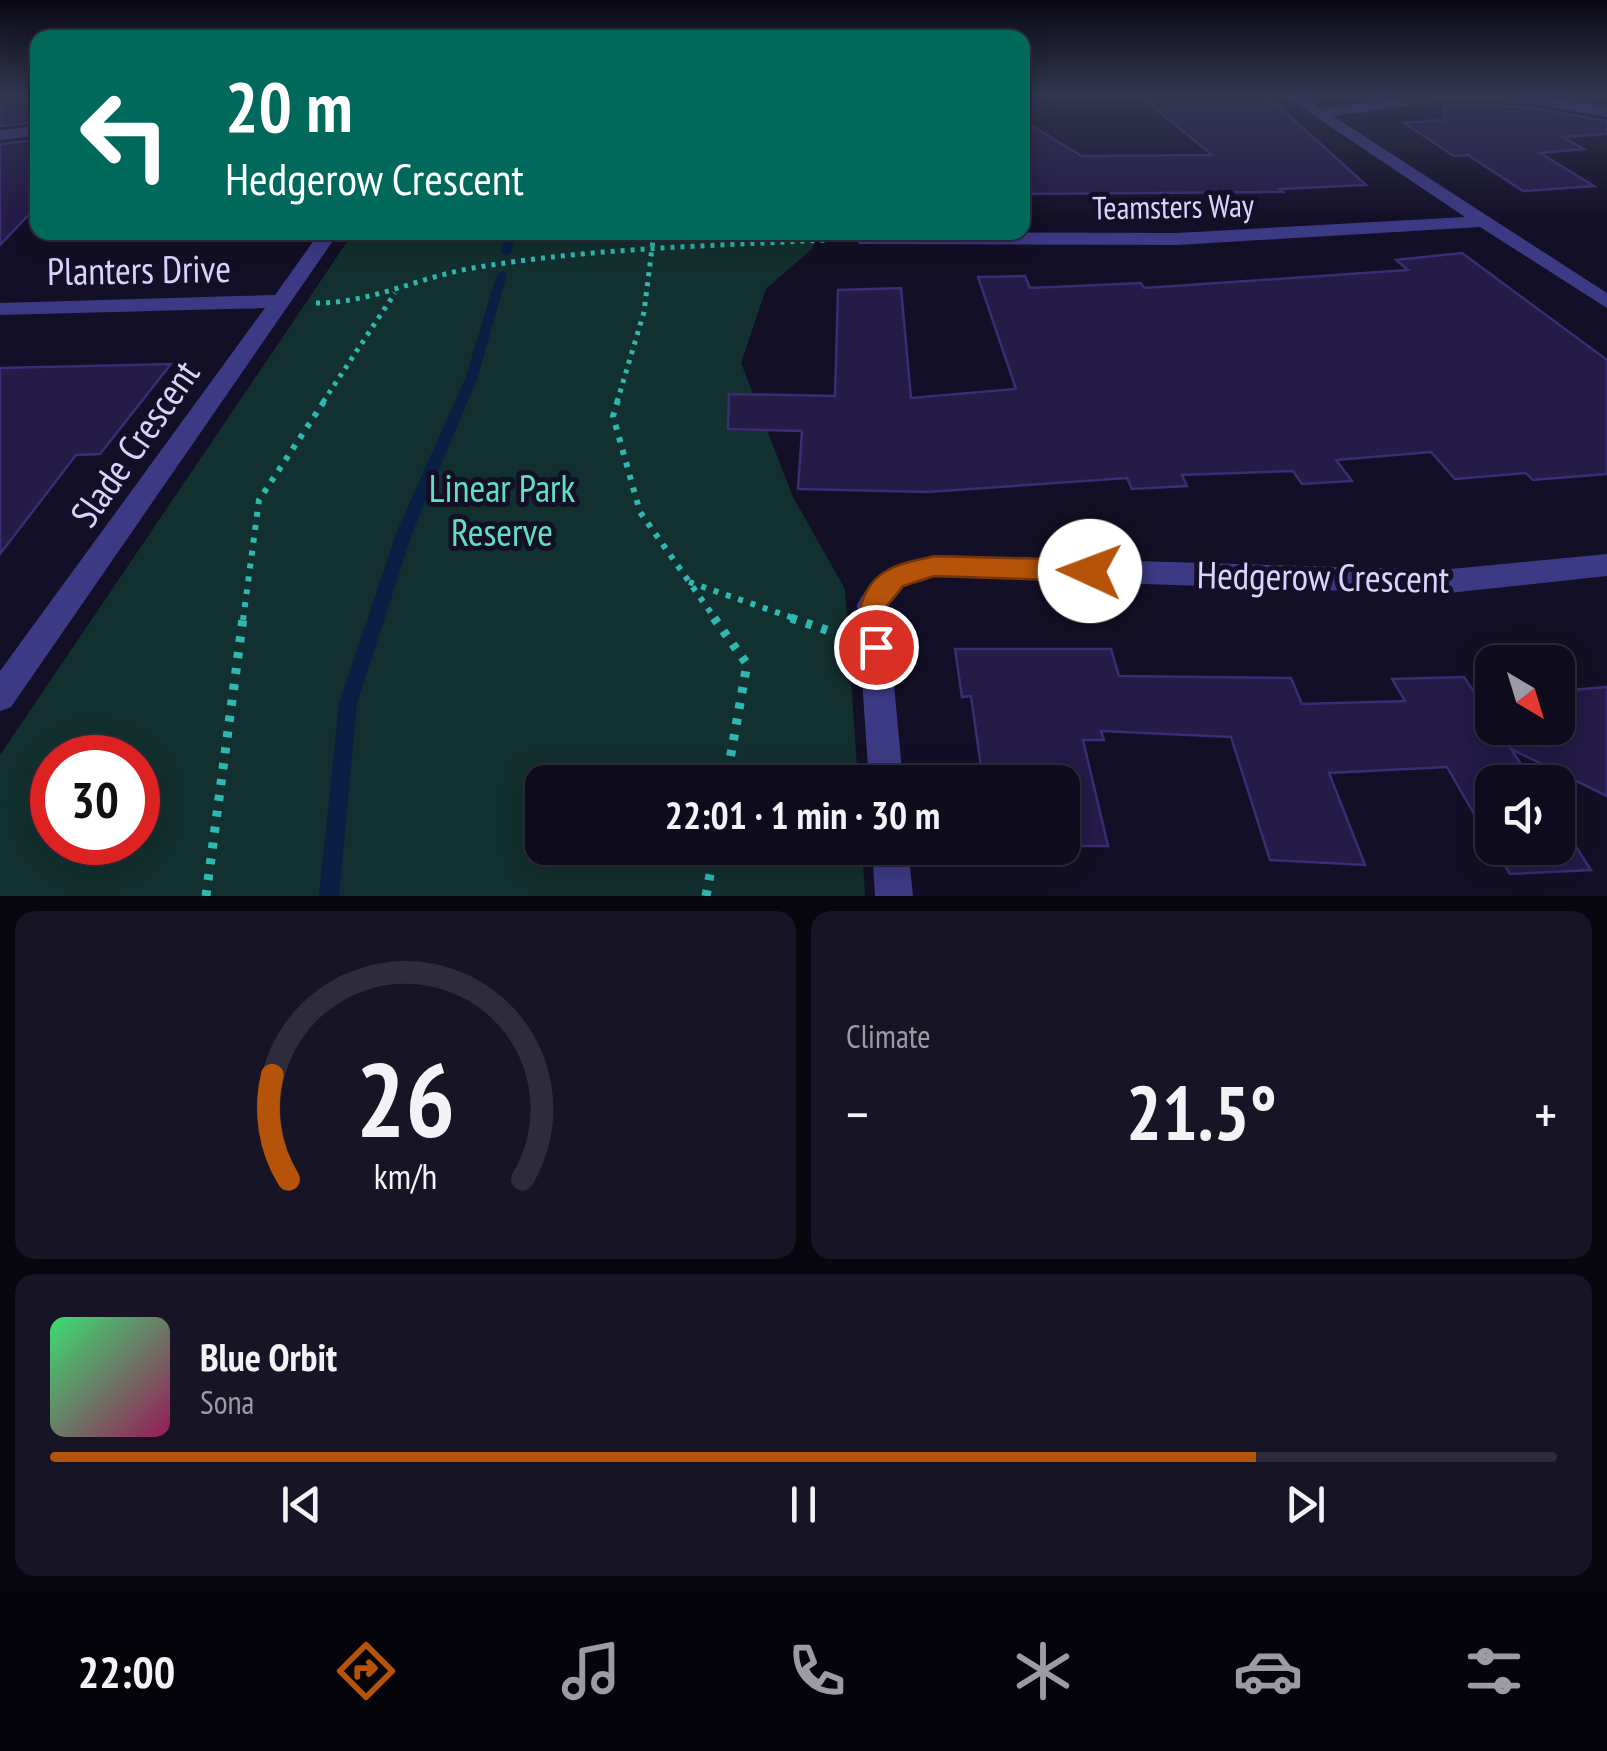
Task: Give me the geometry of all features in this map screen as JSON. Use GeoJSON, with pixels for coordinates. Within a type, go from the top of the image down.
{"type":"FeatureCollection","features":[{"type":"Feature","properties":{"kind":"street"},"geometry":{"type":"LineString","coordinates":[[1358,136],[1607,302]]}},
{"type":"Feature","properties":{"kind":"street","name":"Teamsters Way"},"geometry":{"type":"LineString","coordinates":[[1030,238],[1177,238],[1488,222]]}},
{"type":"Feature","properties":{"kind":"street","name":"Slade Crescent"},"geometry":{"type":"LineString","coordinates":[[0,697],[324,240]]}},
{"type":"Feature","properties":{"kind":"street","name":"Planters Drive"},"geometry":{"type":"LineString","coordinates":[[0,309],[280,301]]}},
{"type":"Feature","properties":{"kind":"street","name":"Hedgerow Crescent"},"geometry":{"type":"LineString","coordinates":[[885,765],[872,605],[894,578],[934,566],[1440,582],[1607,565]]}},
{"type":"Feature","properties":{"kind":"street"},"geometry":{"type":"LineString","coordinates":[[891,865],[894,896]]}},
{"type":"Feature","properties":{"kind":"path"},"geometry":{"type":"LineString","coordinates":[[652,240],[644,312],[613,416],[640,512],[747,664],[729,765]]}},
{"type":"Feature","properties":{"kind":"path"},"geometry":{"type":"LineString","coordinates":[[280,301],[325,304],[395,294],[465,269],[830,240]]}},
{"type":"Feature","properties":{"kind":"path"},"geometry":{"type":"LineString","coordinates":[[206,896],[258,500],[395,294]]}},
{"type":"Feature","properties":{"kind":"path"},"geometry":{"type":"LineString","coordinates":[[688,582],[876,647]]}},
{"type":"Feature","properties":{"kind":"path"},"geometry":{"type":"LineString","coordinates":[[706,896],[712,865]]}},
{"type":"Feature","properties":{"kind":"green space","name":"Linear Park Reserve"},"geometry":{"type":"Polygon","coordinates":[[[348,240],[814,240],[813,248],[766,289],[741,363],[793,497],[845,589],[857,765],[525,765],[525,865],[863,865],[865,896],[0,896],[0,755],[348,240]]]}},
{"type":"Feature","properties":{"kind":"building"},"geometry":{"type":"Polygon","coordinates":[[[1030,136],[1048,136],[1082,156],[1212,155],[1189,136],[1311,136],[1366,185],[1280,189],[1283,192],[1030,194],[1030,136]]]}},
{"type":"Feature","properties":{"kind":"building"},"geometry":{"type":"Polygon","coordinates":[[[1423,136],[1580,136],[1563,137],[1584,149],[1540,153],[1594,186],[1523,191],[1468,155],[1454,156],[1423,136]]]}},
{"type":"Feature","properties":{"kind":"building"},"geometry":{"type":"Polygon","coordinates":[[[30,141],[30,213],[0,245],[0,144],[30,141]]]}},
{"type":"Feature","properties":{"kind":"building"},"geometry":{"type":"Polygon","coordinates":[[[1462,253],[1607,360],[1607,474],[1533,480],[1526,473],[1455,479],[1431,452],[1336,460],[1352,481],[1302,484],[1293,471],[1182,475],[1187,486],[1132,489],[1127,478],[927,492],[798,489],[802,431],[728,429],[729,394],[835,396],[838,290],[901,288],[911,398],[1016,389],[978,277],[1025,276],[1030,288],[1141,283],[1144,288],[1408,270],[1396,260],[1462,253]]]}},
{"type":"Feature","properties":{"kind":"building"},"geometry":{"type":"Polygon","coordinates":[[[171,364],[100,454],[76,455],[0,554],[0,368],[171,364]]]}},
{"type":"Feature","properties":{"kind":"building"},"geometry":{"type":"Polygon","coordinates":[[[955,649],[1111,649],[1119,676],[1291,678],[1302,704],[1405,701],[1392,679],[1464,677],[1475,693],[1475,745],[1575,745],[1575,690],[1607,687],[1607,796],[1575,780],[1575,765],[1544,765],[1511,749],[1522,765],[1475,765],[1475,816],[1447,767],[1329,773],[1365,865],[1270,860],[1231,737],[1101,731],[1104,740],[1083,740],[1108,846],[1080,846],[1080,765],[981,765],[971,696],[962,697],[955,649]]]}},
{"type":"Feature","properties":{"kind":"building"},"geometry":{"type":"Polygon","coordinates":[[[1575,845],[1591,870],[1510,874],[1504,865],[1575,865],[1575,845]]]}},
{"type":"Feature","properties":{"kind":"waterway"},"geometry":{"type":"LineString","coordinates":[[506,253],[509,240]]}},
{"type":"Feature","properties":{"kind":"waterway"},"geometry":{"type":"LineString","coordinates":[[329,896],[348,703],[405,531],[471,379],[502,274]]}},
{"type":"Feature","properties":{"kind":"route"},"geometry":{"type":"LineString","coordinates":[[876,647],[872,605],[894,578],[934,566],[1090,571]]}}]}
